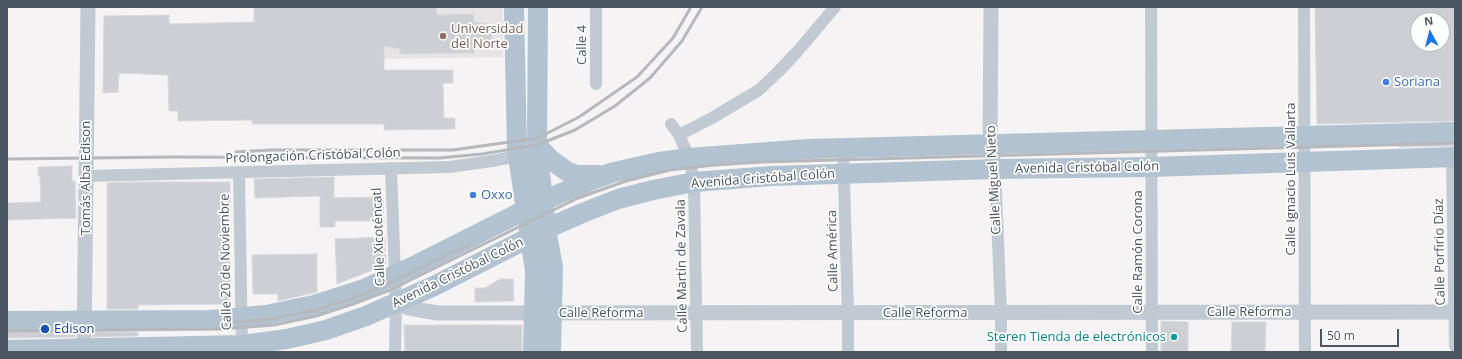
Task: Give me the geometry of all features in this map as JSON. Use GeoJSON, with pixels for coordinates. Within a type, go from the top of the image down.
{"type":"FeatureCollection","features":[{"type":"Feature","properties":{"kind":"main road"},"geometry":{"type":"LineString","coordinates":[[514,7],[515,106],[518,156],[535,205]]}},
{"type":"Feature","properties":{"kind":"main road"},"geometry":{"type":"LineString","coordinates":[[533,352],[552,268],[538,234],[535,205],[538,145],[538,7]]}},
{"type":"Feature","properties":{"kind":"main road","name":"Avenida Cristóbal Colón"},"geometry":{"type":"LineString","coordinates":[[7,322],[240,318],[291,311],[314,306],[364,289],[445,251],[535,205],[611,173],[659,162],[689,158],[752,152],[1455,132]]}},
{"type":"Feature","properties":{"kind":"main road"},"geometry":{"type":"LineString","coordinates":[[538,145],[550,160],[568,172],[587,176],[611,173]]}},
{"type":"Feature","properties":{"kind":"main road","name":"Avenida Cristóbal Colón"},"geometry":{"type":"LineString","coordinates":[[7,350],[242,348],[326,330],[366,316],[396,303],[538,234],[618,199],[694,182],[764,176],[1454,158]]}},
{"type":"Feature","properties":{"kind":"main road"},"geometry":{"type":"LineString","coordinates":[[543,313],[551,352]]}},
{"type":"Feature","properties":{"kind":"street","name":"Tomás Alba Edison"},"geometry":{"type":"LineString","coordinates":[[84,350],[88,7]]}},
{"type":"Feature","properties":{"kind":"street","name":"Calle 4"},"geometry":{"type":"LineString","coordinates":[[596,7],[596,84]]}},
{"type":"Feature","properties":{"kind":"street","name":"Calle Miguel Nieto"},"geometry":{"type":"LineString","coordinates":[[991,7],[990,145],[995,169],[1001,313],[1001,352]]}},
{"type":"Feature","properties":{"kind":"street","name":"Calle Ramón Corona"},"geometry":{"type":"LineString","coordinates":[[1152,7],[1152,352]]}},
{"type":"Feature","properties":{"kind":"street","name":"Calle Ignacio Luis Vallarta"},"geometry":{"type":"LineString","coordinates":[[1304,7],[1305,352]]}},
{"type":"Feature","properties":{"kind":"street"},"geometry":{"type":"LineString","coordinates":[[678,135],[712,118],[759,90],[793,57],[833,8]]}},
{"type":"Feature","properties":{"kind":"street","name":"Calle Martín de Zavala"},"geometry":{"type":"LineString","coordinates":[[671,124],[689,158],[694,182],[697,352]]}},
{"type":"Feature","properties":{"kind":"street","name":"Prolongación Cristóbal Colón"},"geometry":{"type":"LineString","coordinates":[[86,176],[448,167],[518,156],[538,145]]}},
{"type":"Feature","properties":{"kind":"street","name":"Calle América"},"geometry":{"type":"LineString","coordinates":[[843,149],[848,352]]}},
{"type":"Feature","properties":{"kind":"street","name":"Calle Porfirio Díaz"},"geometry":{"type":"LineString","coordinates":[[1454,158],[1455,346]]}},
{"type":"Feature","properties":{"kind":"street","name":"Calle Xicoténcatl"},"geometry":{"type":"LineString","coordinates":[[391,168],[396,303],[395,352]]}},
{"type":"Feature","properties":{"kind":"street","name":"Calle 20 de Noviembre"},"geometry":{"type":"LineString","coordinates":[[239,172],[240,318],[242,348]]}},
{"type":"Feature","properties":{"kind":"street","name":"Calle Reforma"},"geometry":{"type":"LineString","coordinates":[[396,303],[409,308],[437,313],[1455,312]]}},
{"type":"Feature","properties":{"kind":"shaded area","name":"Universidad del Norte"},"geometry":{"type":"Polygon","coordinates":[[[383,7],[503,7],[503,57],[384,59],[383,7]]]}},
{"type":"Feature","properties":{"kind":"building"},"geometry":{"type":"Polygon","coordinates":[[[254,7],[436,7],[437,15],[473,14],[474,22],[487,24],[491,31],[492,38],[490,44],[483,47],[475,45],[474,53],[400,54],[400,49],[384,46],[384,70],[453,70],[453,83],[443,83],[444,118],[455,118],[455,129],[384,130],[384,124],[252,124],[252,120],[178,121],[178,111],[169,111],[168,75],[119,73],[118,92],[103,93],[104,16],[169,15],[169,24],[254,22],[254,7]]]}},
{"type":"Feature","properties":{"kind":"building","name":"Soriana"},"geometry":{"type":"Polygon","coordinates":[[[1315,7],[1455,7],[1455,121],[1317,124],[1315,7]]]}},
{"type":"Feature","properties":{"kind":"building"},"geometry":{"type":"Polygon","coordinates":[[[1455,144],[1455,146],[1399,147],[1399,145],[1455,144]]]}},
{"type":"Feature","properties":{"kind":"building"},"geometry":{"type":"Polygon","coordinates":[[[72,166],[72,181],[75,181],[76,218],[7,220],[7,203],[41,202],[40,176],[38,176],[38,167],[72,166]]]}},
{"type":"Feature","properties":{"kind":"building"},"geometry":{"type":"Polygon","coordinates":[[[334,177],[334,198],[383,197],[384,221],[335,221],[335,227],[320,227],[320,196],[255,198],[254,179],[334,177]]]}},
{"type":"Feature","properties":{"kind":"building"},"geometry":{"type":"Polygon","coordinates":[[[230,182],[230,304],[138,305],[138,309],[107,309],[107,183],[230,182]]]}},
{"type":"Feature","properties":{"kind":"building"},"geometry":{"type":"Polygon","coordinates":[[[385,237],[386,265],[337,284],[335,239],[385,237]]]}},
{"type":"Feature","properties":{"kind":"building"},"geometry":{"type":"Polygon","coordinates":[[[317,254],[317,292],[278,301],[278,294],[253,294],[252,255],[317,254]]]}},
{"type":"Feature","properties":{"kind":"building"},"geometry":{"type":"Polygon","coordinates":[[[500,279],[513,279],[514,301],[475,302],[475,288],[485,288],[500,279]]]}},
{"type":"Feature","properties":{"kind":"building","name":"Steren Tienda de electrónicos"},"geometry":{"type":"Polygon","coordinates":[[[1161,321],[1188,322],[1188,352],[1161,352],[1161,321]]]}},
{"type":"Feature","properties":{"kind":"building"},"geometry":{"type":"Polygon","coordinates":[[[1232,322],[1266,322],[1265,352],[1231,352],[1232,322]]]}},
{"type":"Feature","properties":{"kind":"building"},"geometry":{"type":"Polygon","coordinates":[[[404,325],[522,325],[522,352],[405,352],[404,325]]]}},
{"type":"Feature","properties":{"kind":"building"},"geometry":{"type":"Polygon","coordinates":[[[7,332],[75,332],[75,337],[7,338],[7,332]]]}},
{"type":"Feature","properties":{"kind":"building"},"geometry":{"type":"Polygon","coordinates":[[[93,332],[138,332],[138,336],[93,337],[93,332]]]}},
{"type":"Feature","properties":{"kind":"railway"},"geometry":{"type":"LineString","coordinates":[[236,152],[271,150],[453,150],[538,138],[579,117],[637,77],[673,38],[691,7]]}},
{"type":"Feature","properties":{"kind":"railway"},"geometry":{"type":"LineString","coordinates":[[7,159],[170,157],[439,158],[482,154],[537,145],[575,130],[615,106],[650,78],[682,41],[702,7]]}},
{"type":"Feature","properties":{"kind":"railway"},"geometry":{"type":"LineString","coordinates":[[7,331],[221,329],[274,325],[316,316],[390,290],[578,198],[626,181],[670,170],[761,162],[1455,143]]}},
{"type":"Feature","properties":{"kind":"railway"},"geometry":{"type":"LineString","coordinates":[[236,322],[273,319],[315,310],[353,298],[386,285],[470,244]]}},
{"type":"Feature","properties":{"kind":"place","name":"Universidad del Norte"},"geometry":{"type":"Point","coordinates":[443,36]}},
{"type":"Feature","properties":{"kind":"place","name":"Soriana"},"geometry":{"type":"Point","coordinates":[1386,82]}},
{"type":"Feature","properties":{"kind":"place","name":"Oxxo"},"geometry":{"type":"Point","coordinates":[473,195]}},
{"type":"Feature","properties":{"kind":"place","name":"Edison"},"geometry":{"type":"Point","coordinates":[45,329]}},
{"type":"Feature","properties":{"kind":"place","name":"Steren Tienda de electrónicos"},"geometry":{"type":"Point","coordinates":[1174,337]}}]}
